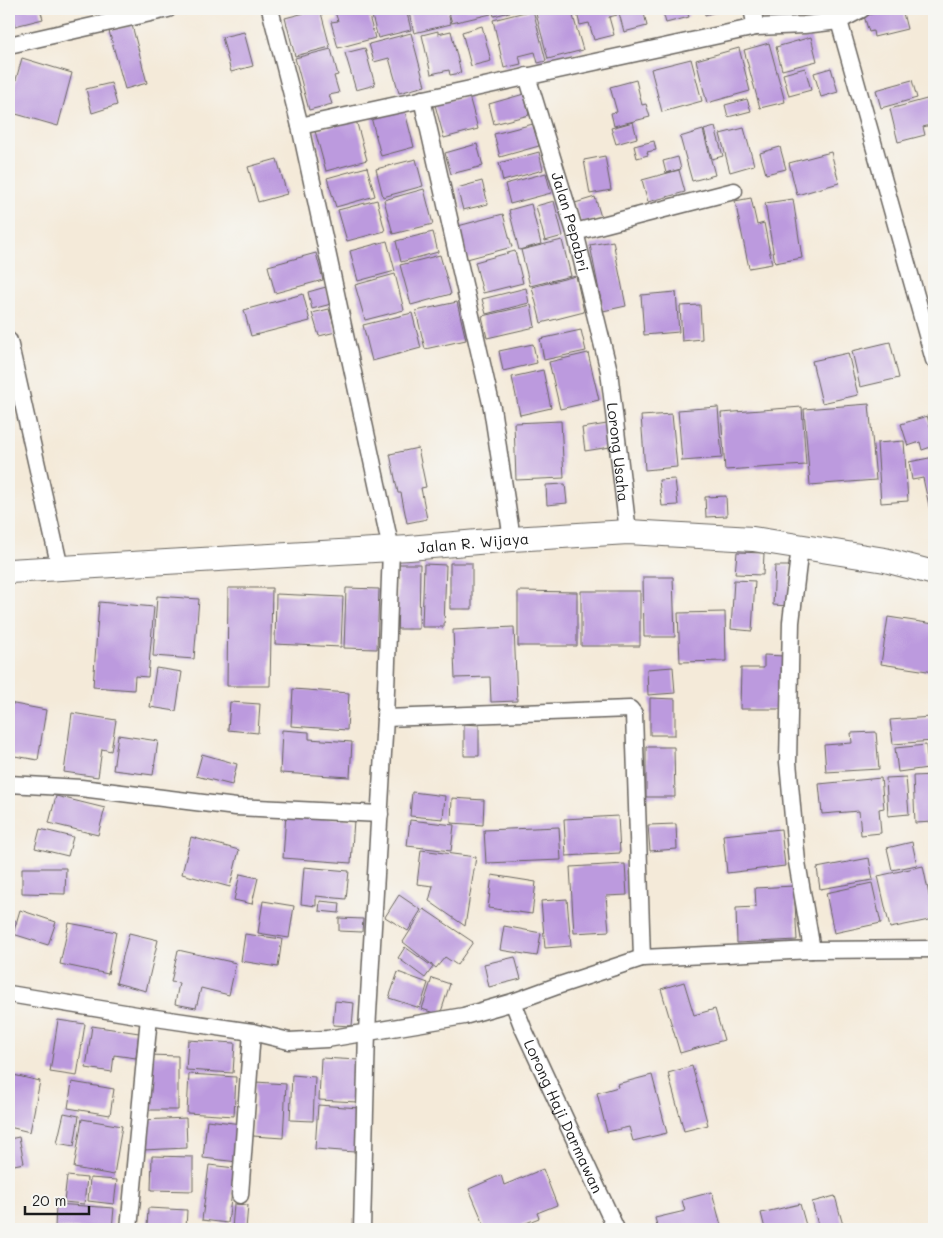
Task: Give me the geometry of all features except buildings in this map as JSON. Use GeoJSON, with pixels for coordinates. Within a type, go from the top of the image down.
{"type":"FeatureCollection","features":[{"type":"Feature","properties":{"kind":"street"},"geometry":{"type":"LineString","coordinates":[[9,45],[168,9]]}},
{"type":"Feature","properties":{"kind":"street"},"geometry":{"type":"LineString","coordinates":[[270,9],[300,126],[391,549],[385,718],[367,1032],[362,1229]]}},
{"type":"Feature","properties":{"kind":"street"},"geometry":{"type":"LineString","coordinates":[[752,9],[756,27]]}},
{"type":"Feature","properties":{"kind":"street"},"geometry":{"type":"LineString","coordinates":[[300,126],[756,27],[839,21],[862,9]]}},
{"type":"Feature","properties":{"kind":"street"},"geometry":{"type":"LineString","coordinates":[[839,21],[934,360]]}},
{"type":"Feature","properties":{"kind":"street","name":"Jalan Pepabri"},"geometry":{"type":"LineString","coordinates":[[527,76],[575,232],[609,371]]}},
{"type":"Feature","properties":{"kind":"street"},"geometry":{"type":"LineString","coordinates":[[422,99],[492,408],[512,539]]}},
{"type":"Feature","properties":{"kind":"street"},"geometry":{"type":"LineString","coordinates":[[575,232],[734,191]]}},
{"type":"Feature","properties":{"kind":"street"},"geometry":{"type":"LineString","coordinates":[[9,340],[60,568]]}},
{"type":"Feature","properties":{"kind":"street","name":"Lorong Usaha"},"geometry":{"type":"LineString","coordinates":[[609,371],[628,532]]}},
{"type":"Feature","properties":{"kind":"street","name":"Jalan R. Wijaya"},"geometry":{"type":"LineString","coordinates":[[9,571],[391,549],[628,532],[753,539],[884,560],[934,573]]}},
{"type":"Feature","properties":{"kind":"street"},"geometry":{"type":"LineString","coordinates":[[800,547],[791,622],[788,762],[797,862],[812,950]]}},
{"type":"Feature","properties":{"kind":"street"},"geometry":{"type":"LineString","coordinates":[[385,718],[630,709],[634,714],[642,958]]}},
{"type":"Feature","properties":{"kind":"street"},"geometry":{"type":"LineString","coordinates":[[9,784],[81,788],[236,807],[380,814]]}},
{"type":"Feature","properties":{"kind":"street"},"geometry":{"type":"LineString","coordinates":[[9,994],[252,1032],[289,1041],[327,1039],[464,1016],[513,1002],[642,958],[812,950],[934,949]]}},
{"type":"Feature","properties":{"kind":"street","name":"Lorong Haji Darmawan"},"geometry":{"type":"LineString","coordinates":[[513,1002],[523,1028],[616,1229]]}},
{"type":"Feature","properties":{"kind":"street"},"geometry":{"type":"LineString","coordinates":[[130,1229],[150,1017]]}},
{"type":"Feature","properties":{"kind":"street"},"geometry":{"type":"LineString","coordinates":[[240,1196],[252,1032]]}}]}
